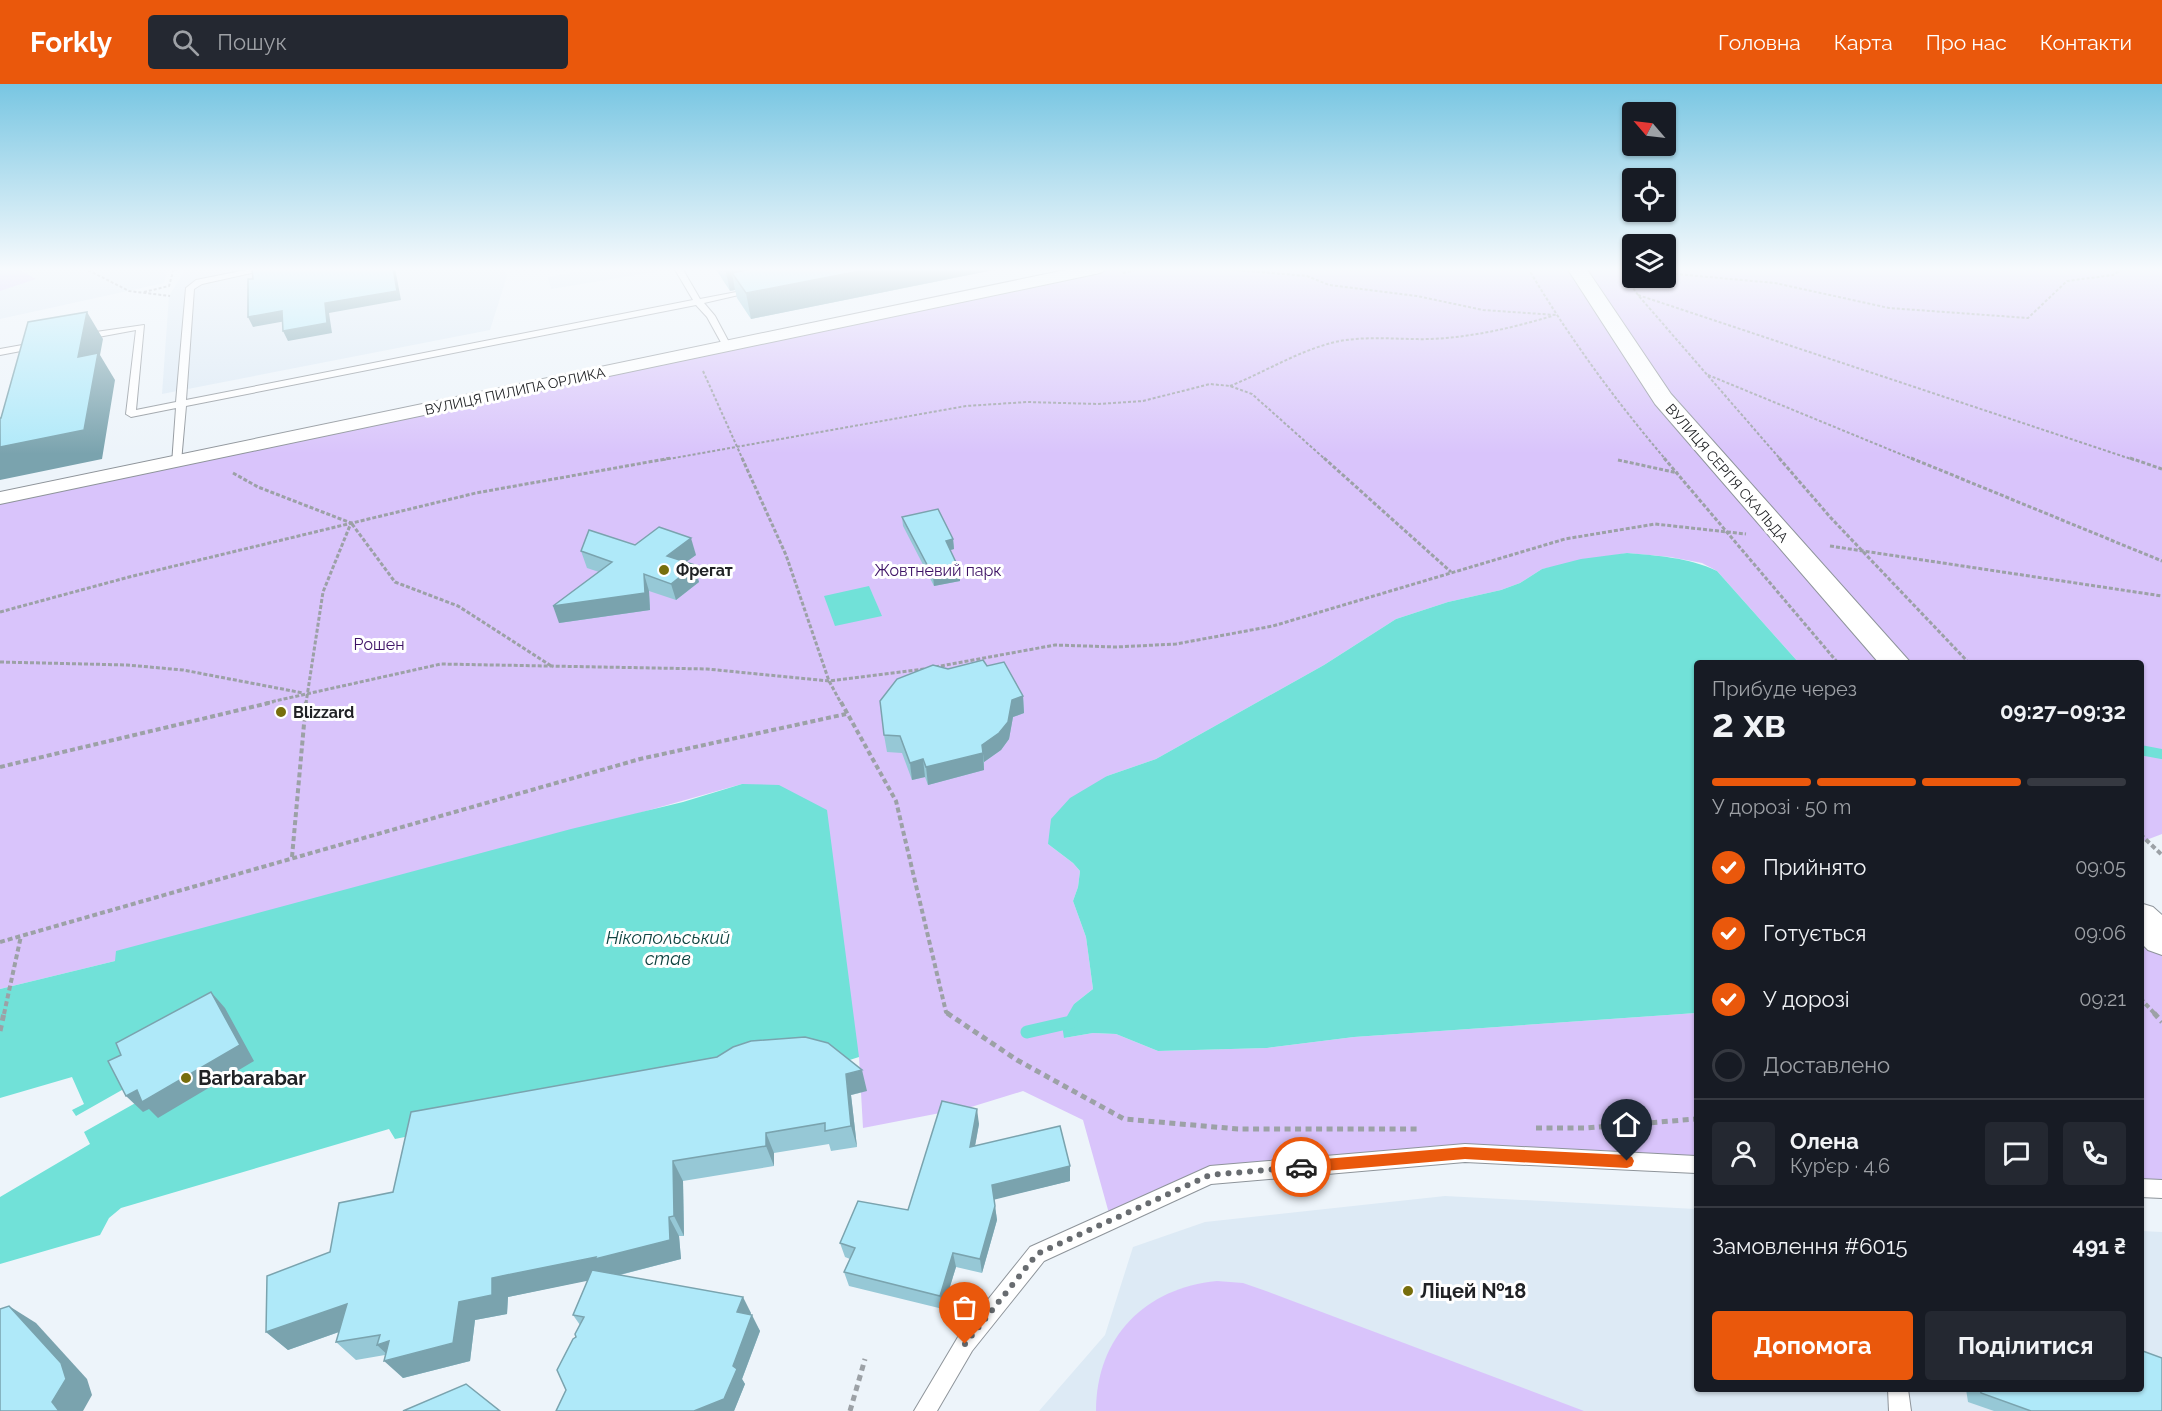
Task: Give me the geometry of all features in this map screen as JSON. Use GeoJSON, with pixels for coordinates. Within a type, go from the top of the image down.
{"type":"FeatureCollection","features":[{"type":"Feature","properties":{"kind":"main road","name":"ВУЛИЦЯ СЕРГІЯ СКАЛЬДА"},"geometry":{"type":"LineString","coordinates":[[1618,330],[1664,399],[1784,540],[1893,660]]}},
{"type":"Feature","properties":{"kind":"main road"},"geometry":{"type":"LineString","coordinates":[[2144,922],[2162,939]]}},
{"type":"Feature","properties":{"kind":"street","name":"ВУЛИЦЯ ПИЛИПА ОРЛИКА"},"geometry":{"type":"LineString","coordinates":[[0,498],[804,330]]}},
{"type":"Feature","properties":{"kind":"lane"},"geometry":{"type":"LineString","coordinates":[[71,339],[124,330]]}},
{"type":"Feature","properties":{"kind":"lane"},"geometry":{"type":"LineString","coordinates":[[141,330],[131,414],[556,330]]}},
{"type":"Feature","properties":{"kind":"lane"},"geometry":{"type":"LineString","coordinates":[[176,462],[186,330]]}},
{"type":"Feature","properties":{"kind":"lane"},"geometry":{"type":"LineString","coordinates":[[718,330],[727,346]]}},
{"type":"Feature","properties":{"kind":"lane"},"geometry":{"type":"LineString","coordinates":[[0,352],[47,344]]}},
{"type":"Feature","properties":{"kind":"lane"},"geometry":{"type":"LineString","coordinates":[[925,1411],[965,1344],[1037,1254],[1210,1175],[1465,1153],[1694,1165]]}},
{"type":"Feature","properties":{"kind":"lane"},"geometry":{"type":"LineString","coordinates":[[2144,1188],[2162,1189]]}},
{"type":"Feature","properties":{"kind":"lane"},"geometry":{"type":"LineString","coordinates":[[1898,1392],[1900,1411]]}},
{"type":"Feature","properties":{"kind":"path"},"geometry":{"type":"LineString","coordinates":[[1230,386],[1255,377],[1312,349],[1336,341],[1363,338],[1430,340],[1478,336],[1501,330]]}},
{"type":"Feature","properties":{"kind":"path"},"geometry":{"type":"LineString","coordinates":[[1567,330],[1636,425],[1729,531],[1794,614],[1835,660]]}},
{"type":"Feature","properties":{"kind":"path"},"geometry":{"type":"LineString","coordinates":[[1668,330],[1862,551],[1966,660]]}},
{"type":"Feature","properties":{"kind":"path"},"geometry":{"type":"LineString","coordinates":[[1743,330],[2162,469]]}},
{"type":"Feature","properties":{"kind":"path"},"geometry":{"type":"LineString","coordinates":[[695,353],[786,555],[829,681],[896,801],[946,1012],[1017,1060],[1124,1119],[1238,1129],[1424,1129]]}},
{"type":"Feature","properties":{"kind":"path"},"geometry":{"type":"LineString","coordinates":[[1706,374],[2162,561]]}},
{"type":"Feature","properties":{"kind":"path"},"geometry":{"type":"LineString","coordinates":[[0,612],[129,577],[476,493],[966,406],[1027,402],[1098,404],[1143,401],[1210,384],[1230,386],[1252,394],[1452,572]]}},
{"type":"Feature","properties":{"kind":"path"},"geometry":{"type":"LineString","coordinates":[[1618,460],[1678,473]]}},
{"type":"Feature","properties":{"kind":"path"},"geometry":{"type":"LineString","coordinates":[[236,463],[233,473],[258,487],[351,524],[395,582],[458,606],[553,668]]}},
{"type":"Feature","properties":{"kind":"path"},"geometry":{"type":"LineString","coordinates":[[292,857],[307,694],[323,592],[351,524]]}},
{"type":"Feature","properties":{"kind":"path"},"geometry":{"type":"LineString","coordinates":[[0,766],[441,664],[553,668],[707,669],[829,681],[901,674],[992,655],[1055,645],[1116,647],[1176,644],[1212,639],[1273,626],[1565,539],[1655,524],[1729,531]]}},
{"type":"Feature","properties":{"kind":"path"},"geometry":{"type":"LineString","coordinates":[[1862,551],[2162,596]]}},
{"type":"Feature","properties":{"kind":"path"},"geometry":{"type":"LineString","coordinates":[[0,662],[127,665],[183,670],[307,694]]}},
{"type":"Feature","properties":{"kind":"path"},"geometry":{"type":"LineString","coordinates":[[0,942],[640,759],[846,714]]}},
{"type":"Feature","properties":{"kind":"path"},"geometry":{"type":"LineString","coordinates":[[2144,838],[2162,855]]}},
{"type":"Feature","properties":{"kind":"path"},"geometry":{"type":"LineString","coordinates":[[0,1031],[21,935]]}},
{"type":"Feature","properties":{"kind":"path"},"geometry":{"type":"LineString","coordinates":[[2144,1002],[2162,1022]]}},
{"type":"Feature","properties":{"kind":"path"},"geometry":{"type":"LineString","coordinates":[[1528,1128],[1586,1128],[1694,1119]]}},
{"type":"Feature","properties":{"kind":"path"},"geometry":{"type":"LineString","coordinates":[[850,1411],[865,1359]]}},
{"type":"Feature","properties":{"kind":"shaded area"},"geometry":{"type":"Polygon","coordinates":[[[167,330],[490,330],[490,330],[162,394],[167,330]]]}},
{"type":"Feature","properties":{"kind":"shaded area","name":"Ліцей №18"},"geometry":{"type":"Polygon","coordinates":[[[1445,1196],[1694,1209],[1694,1392],[2144,1392],[2144,1231],[2162,1232],[2162,1411],[1039,1411],[1105,1335],[1133,1247],[1205,1222],[1445,1196]]]}},
{"type":"Feature","properties":{"kind":"green space","name":"Жовтневий парк"},"geometry":{"type":"Polygon","coordinates":[[[798,330],[2162,330],[2162,834],[2144,841],[2144,660],[1796,660],[1717,571],[1702,563],[1627,553],[1542,569],[1520,583],[1501,590],[1448,602],[1396,619],[1324,665],[1156,759],[1107,776],[1048,844],[1080,871],[1073,901],[1086,937],[1093,989],[1074,1004],[1064,1038],[1093,1033],[1116,1034],[1158,1051],[1267,1048],[1354,1037],[1694,1013],[1694,1164],[1465,1150],[1208,1171],[1110,1217],[1083,1120],[1023,1091],[971,1107],[863,1128],[859,1057],[742,784],[115,961],[0,989],[0,495],[798,330]]]}},
{"type":"Feature","properties":{"kind":"green space"},"geometry":{"type":"Polygon","coordinates":[[[2144,922],[2162,940],[2162,1185],[2144,1184],[2144,922]]]}},
{"type":"Feature","properties":{"kind":"green space"},"geometry":{"type":"Polygon","coordinates":[[[1217,1281],[1243,1283],[1266,1291],[1584,1411],[1096,1411],[1098,1384],[1105,1360],[1115,1339],[1129,1321],[1147,1306],[1168,1294],[1191,1286],[1217,1281]]]}},
{"type":"Feature","properties":{"kind":"water"},"geometry":{"type":"Polygon","coordinates":[[[1627,553],[1661,556],[1684,560],[1717,571],[1796,660],[1694,660],[1694,1013],[1354,1037],[1267,1048],[1158,1051],[1116,1034],[1093,1033],[1064,1038],[1062,1025],[1074,1004],[1093,989],[1086,937],[1073,901],[1080,871],[1048,844],[1051,819],[1070,798],[1107,776],[1156,759],[1324,665],[1396,619],[1448,602],[1501,590],[1520,583],[1542,569],[1581,559],[1627,553]]]}},
{"type":"Feature","properties":{"kind":"water"},"geometry":{"type":"Polygon","coordinates":[[[869,586],[882,616],[835,626],[824,596],[869,586]]]}},
{"type":"Feature","properties":{"kind":"water","name":"Нікопольський став"},"geometry":{"type":"Polygon","coordinates":[[[742,784],[779,785],[827,810],[859,1057],[834,1065],[513,1115],[395,1139],[389,1129],[121,1208],[109,1218],[100,1235],[0,1264],[0,1197],[90,1144],[84,1132],[139,1101],[129,1086],[76,1116],[72,1110],[84,1104],[72,1077],[0,1098],[0,989],[115,961],[116,951],[571,829],[683,802],[742,784]]]}},
{"type":"Feature","properties":{"kind":"building"},"geometry":{"type":"Polygon","coordinates":[[[26,330],[83,330],[78,357],[98,353],[84,430],[0,447],[1,418],[26,330]]]}},
{"type":"Feature","properties":{"kind":"building"},"geometry":{"type":"Polygon","coordinates":[[[938,509],[953,539],[946,541],[960,571],[933,576],[902,517],[938,509]]]}},
{"type":"Feature","properties":{"kind":"building"},"geometry":{"type":"Polygon","coordinates":[[[659,527],[691,538],[667,556],[695,565],[671,584],[644,574],[645,593],[553,606],[612,562],[581,551],[589,530],[635,545],[659,527]]]}},
{"type":"Feature","properties":{"kind":"building"},"geometry":{"type":"Polygon","coordinates":[[[983,660],[987,666],[1004,662],[1023,696],[1012,700],[1008,722],[999,733],[982,745],[983,753],[926,767],[923,759],[910,763],[900,736],[884,735],[880,701],[897,679],[933,665],[948,669],[983,660]]]}},
{"type":"Feature","properties":{"kind":"building"},"geometry":{"type":"Polygon","coordinates":[[[211,992],[240,1045],[142,1102],[137,1090],[126,1096],[108,1061],[121,1055],[116,1043],[211,992]]]}},
{"type":"Feature","properties":{"kind":"building"},"geometry":{"type":"Polygon","coordinates":[[[805,1037],[828,1043],[862,1070],[846,1074],[851,1126],[825,1131],[825,1123],[766,1133],[766,1146],[673,1161],[674,1216],[669,1217],[670,1240],[595,1259],[596,1257],[492,1278],[492,1295],[459,1302],[453,1343],[384,1361],[389,1341],[377,1345],[380,1335],[336,1342],[347,1304],[266,1332],[267,1276],[330,1252],[339,1203],[393,1192],[411,1112],[717,1057],[733,1047],[751,1041],[805,1037]]]}},
{"type":"Feature","properties":{"kind":"building"},"geometry":{"type":"Polygon","coordinates":[[[942,1101],[977,1109],[970,1147],[1060,1126],[1070,1166],[992,1185],[995,1206],[980,1259],[953,1253],[940,1296],[844,1272],[855,1248],[840,1243],[858,1201],[908,1210],[942,1101]]]}},
{"type":"Feature","properties":{"kind":"building"},"geometry":{"type":"Polygon","coordinates":[[[592,1270],[743,1297],[737,1312],[752,1315],[733,1366],[737,1369],[724,1399],[694,1411],[556,1411],[566,1390],[557,1370],[576,1337],[575,1334],[584,1317],[573,1315],[592,1270]]]}},
{"type":"Feature","properties":{"kind":"building"},"geometry":{"type":"Polygon","coordinates":[[[9,1306],[61,1363],[66,1379],[52,1402],[59,1411],[0,1411],[0,1309],[9,1306]]]}},
{"type":"Feature","properties":{"kind":"building"},"geometry":{"type":"Polygon","coordinates":[[[2144,1351],[2162,1358],[2162,1411],[2031,1411],[1981,1393],[2144,1392],[2144,1351]]]}},
{"type":"Feature","properties":{"kind":"building"},"geometry":{"type":"Polygon","coordinates":[[[466,1384],[500,1411],[403,1411],[466,1384]]]}},
{"type":"Feature","properties":{"kind":"waterway"},"geometry":{"type":"LineString","coordinates":[[2144,751],[2162,754]]}},
{"type":"Feature","properties":{"kind":"waterway"},"geometry":{"type":"LineString","coordinates":[[1027,1032],[1071,1022]]}},
{"type":"Feature","properties":{"kind":"way so far"},"geometry":{"type":"LineString","coordinates":[[965,1344],[1037,1254],[1210,1175],[1301,1167]]}},
{"type":"Feature","properties":{"kind":"place","name":"Фрегат"},"geometry":{"type":"Point","coordinates":[664,570]}},
{"type":"Feature","properties":{"kind":"place","name":"Blizzard"},"geometry":{"type":"Point","coordinates":[281,712]}},
{"type":"Feature","properties":{"kind":"place","name":"Barbarabar"},"geometry":{"type":"Point","coordinates":[186,1078]}},
{"type":"Feature","properties":{"kind":"place","name":"Ліцей №18"},"geometry":{"type":"Point","coordinates":[1408,1291]}},
{"type":"Feature","properties":{"kind":"route"},"geometry":{"type":"LineString","coordinates":[[1301,1167],[1465,1153],[1627,1161]]}},
{"type":"Feature","properties":{"kind":"park label","name":"Рошен"},"geometry":{"type":"Point","coordinates":[379,644]}}]}
